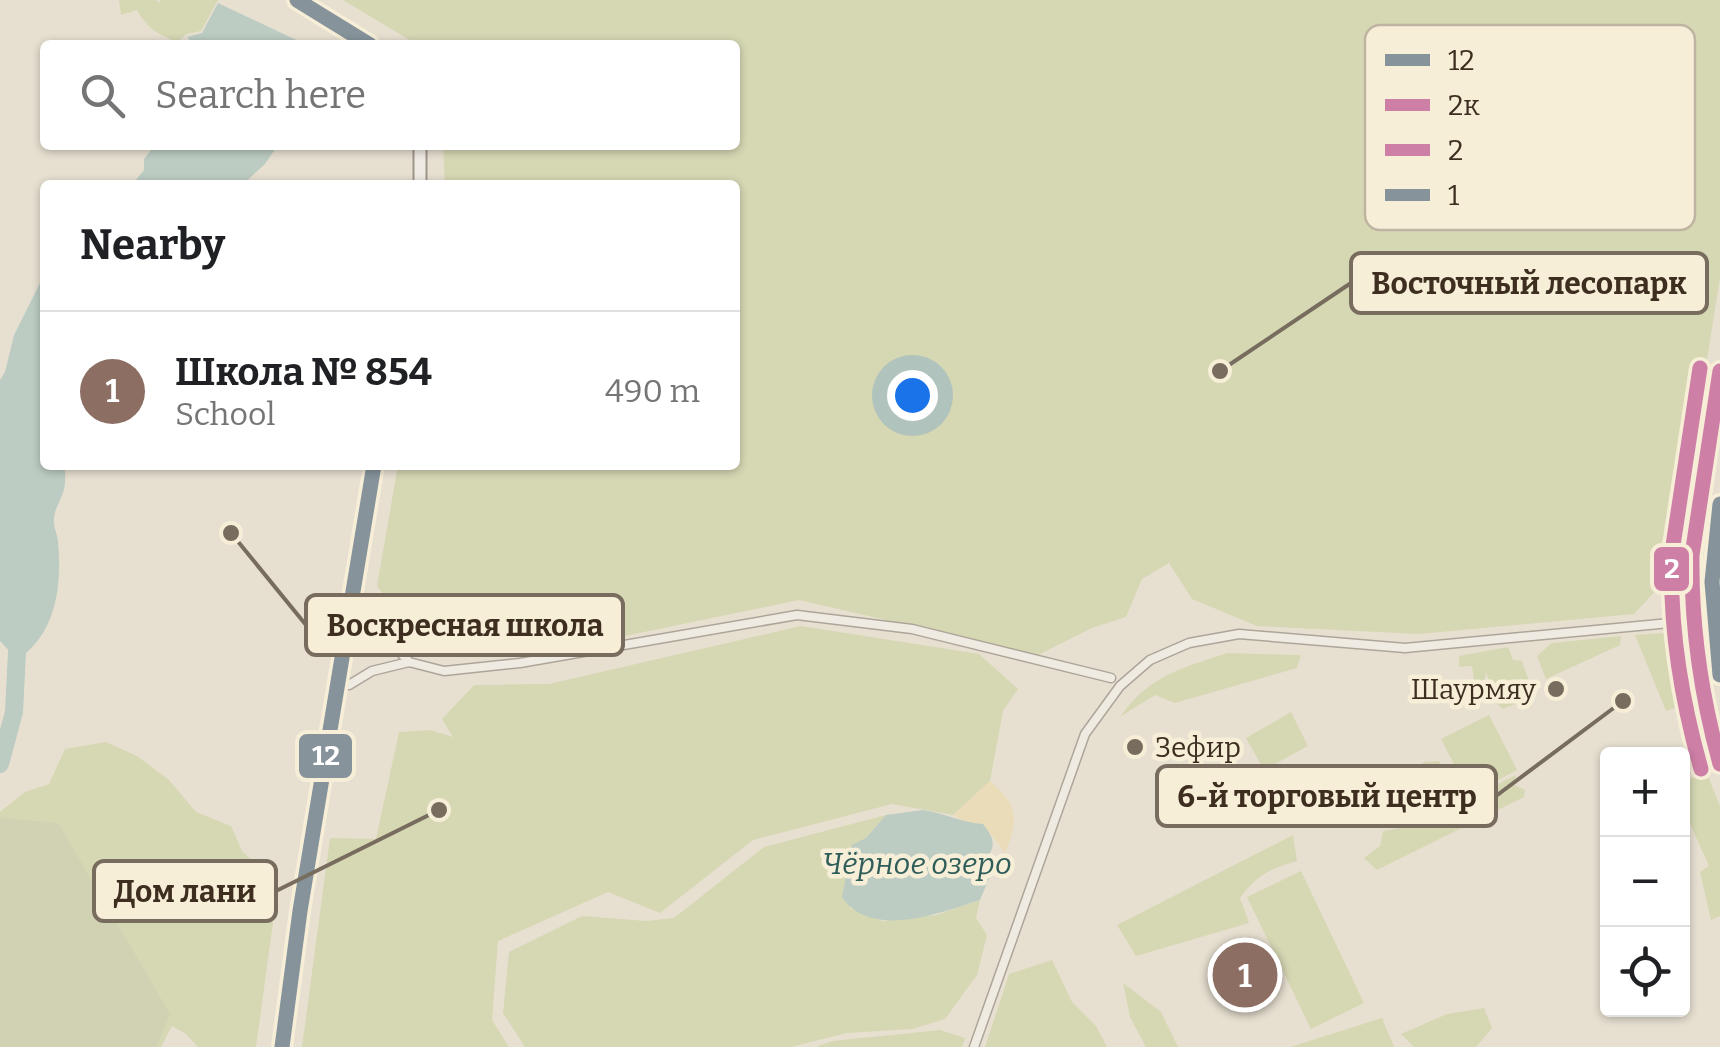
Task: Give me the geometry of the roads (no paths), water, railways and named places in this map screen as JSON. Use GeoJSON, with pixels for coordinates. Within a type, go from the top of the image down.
{"type":"FeatureCollection","features":[{"type":"Feature","properties":{"kind":"street"},"geometry":{"type":"LineString","coordinates":[[297,0],[362,40]]}},
{"type":"Feature","properties":{"kind":"street"},"geometry":{"type":"LineString","coordinates":[[420,150],[420,180]]}},
{"type":"Feature","properties":{"kind":"street"},"geometry":{"type":"LineString","coordinates":[[1720,371],[1692,555],[1692,621],[1703,704],[1720,764]]}},
{"type":"Feature","properties":{"kind":"street"},"geometry":{"type":"LineString","coordinates":[[282,1047],[300,912],[373,470]]}},
{"type":"Feature","properties":{"kind":"street"},"geometry":{"type":"LineString","coordinates":[[363,612],[410,662]]}},
{"type":"Feature","properties":{"kind":"street"},"geometry":{"type":"LineString","coordinates":[[350,685],[356,675],[410,662],[444,671],[520,664],[796,614],[912,629],[1111,678]]}},
{"type":"Feature","properties":{"kind":"street"},"geometry":{"type":"LineString","coordinates":[[974,1047],[1085,734],[1120,686],[1150,660],[1189,643],[1239,634],[1405,648],[1692,621]]}},
{"type":"Feature","properties":{"kind":"water"},"geometry":{"type":"Polygon","coordinates":[[[218,3],[296,40],[187,37],[202,33],[218,3]]]}},
{"type":"Feature","properties":{"kind":"water"},"geometry":{"type":"Polygon","coordinates":[[[151,150],[275,150],[247,180],[136,180],[144,170],[144,159],[151,150]]]}},
{"type":"Feature","properties":{"kind":"water"},"geometry":{"type":"Polygon","coordinates":[[[40,283],[40,470],[65,470],[65,480],[54,518],[59,557],[55,604],[43,633],[22,656],[12,654],[0,641],[0,380],[14,335],[40,283]]]}},
{"type":"Feature","properties":{"kind":"water","name":"Чёрное озеро"},"geometry":{"type":"Polygon","coordinates":[[[923,810],[983,824],[989,832],[993,844],[988,857],[992,871],[980,900],[907,920],[870,917],[855,910],[842,897],[852,845],[866,838],[886,815],[923,810]]]}},
{"type":"Feature","properties":{"kind":"waterway"},"geometry":{"type":"LineString","coordinates":[[0,764],[14,712],[18,632]]}},
{"type":"Feature","properties":{"kind":"place","name":"Восточный лесопарк"},"geometry":{"type":"Point","coordinates":[1220,371]}},
{"type":"Feature","properties":{"kind":"place","name":"Воскресная школа"},"geometry":{"type":"Point","coordinates":[231,533]}},
{"type":"Feature","properties":{"kind":"place","name":"Шаурмяу"},"geometry":{"type":"Point","coordinates":[1556,689]}},
{"type":"Feature","properties":{"kind":"place","name":"6-й торговый центр"},"geometry":{"type":"Point","coordinates":[1623,701]}},
{"type":"Feature","properties":{"kind":"place","name":"Зефир"},"geometry":{"type":"Point","coordinates":[1135,747]}},
{"type":"Feature","properties":{"kind":"place","name":"Дом лани"},"geometry":{"type":"Point","coordinates":[439,810]}},
{"type":"Feature","properties":{"kind":"place","name":"Школа № 854"},"geometry":{"type":"Point","coordinates":[1245,975]}}]}
